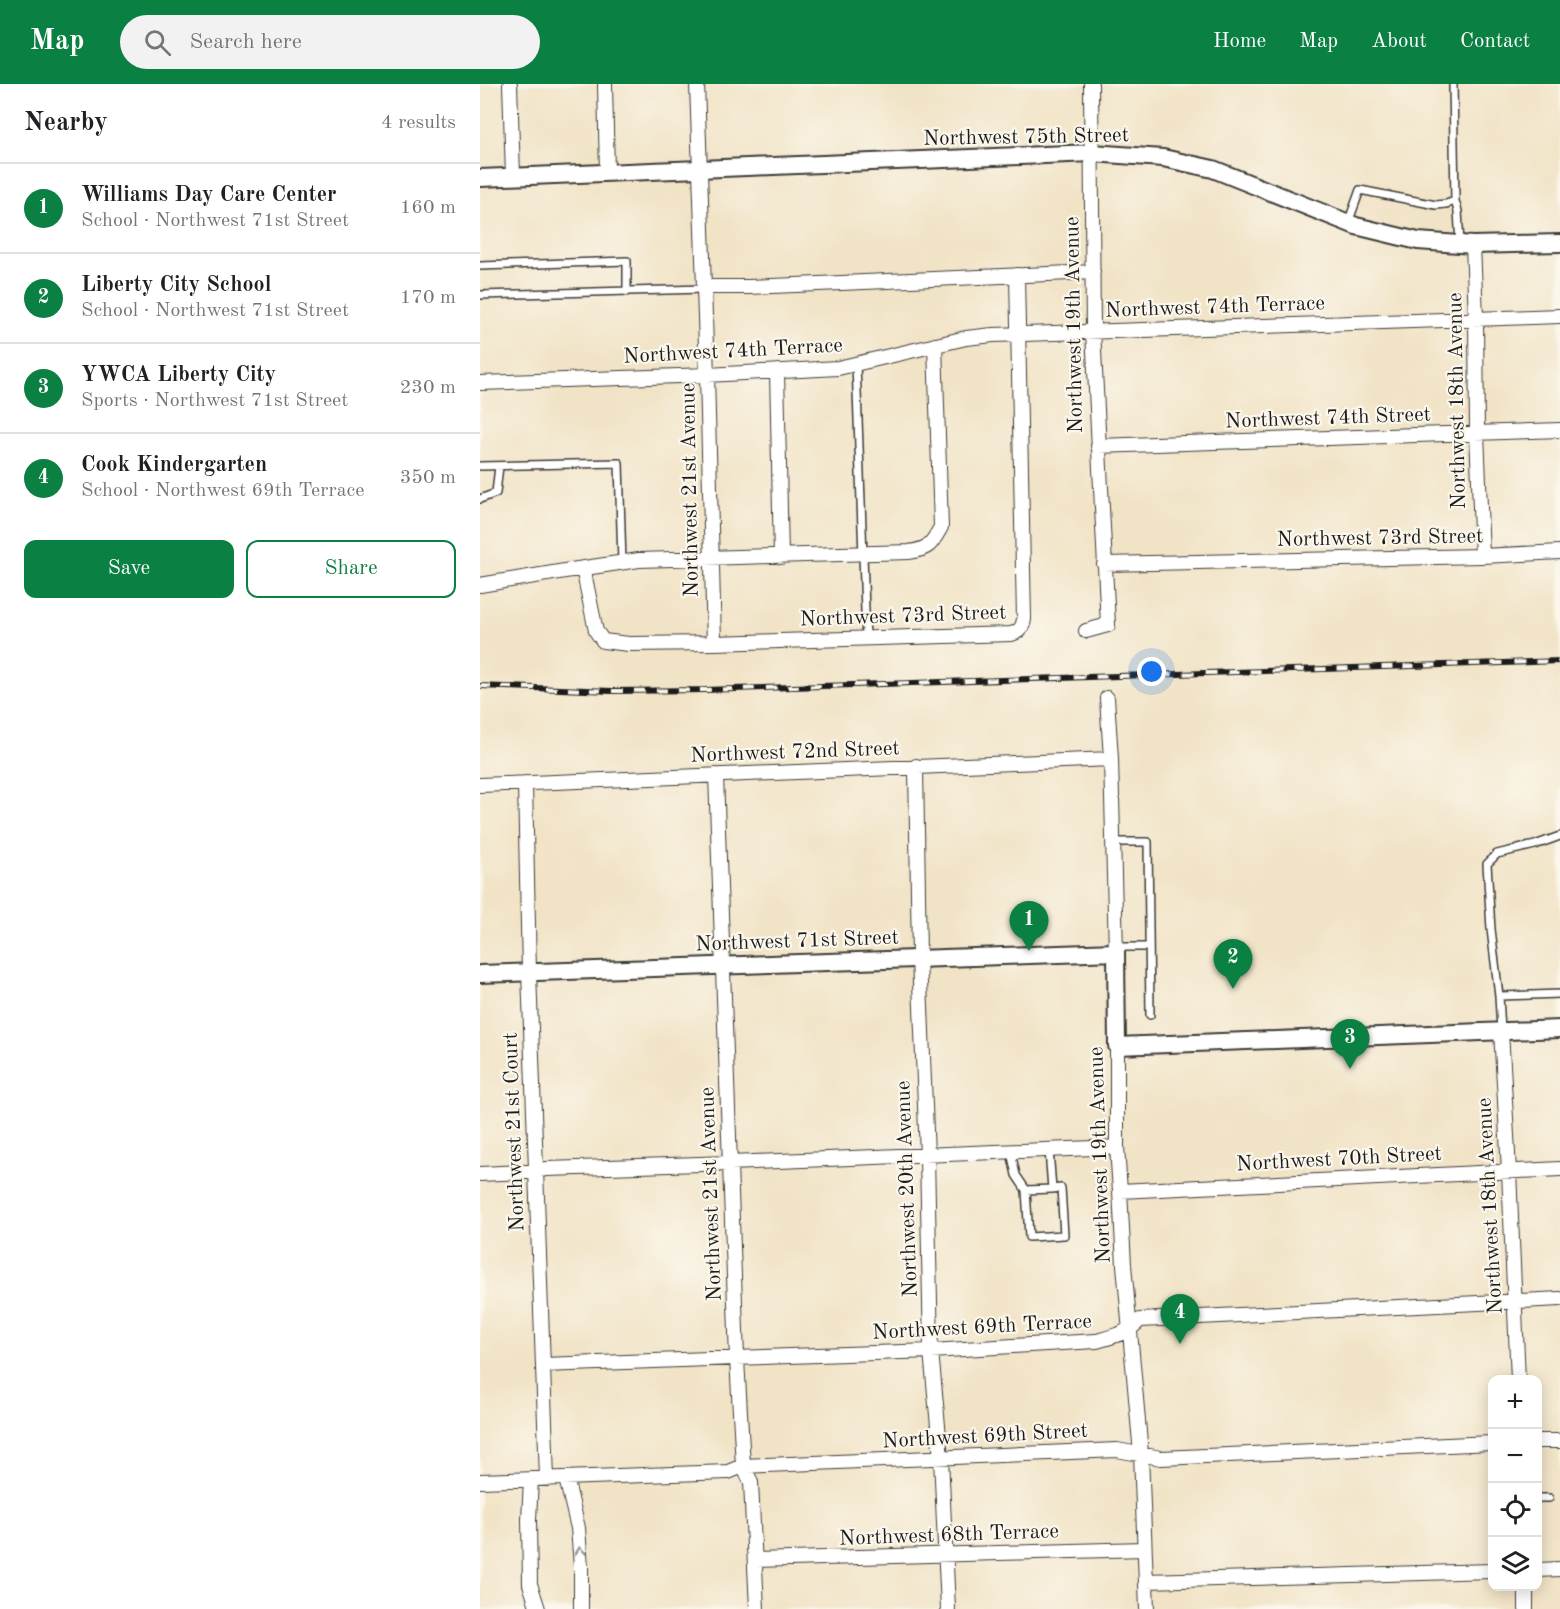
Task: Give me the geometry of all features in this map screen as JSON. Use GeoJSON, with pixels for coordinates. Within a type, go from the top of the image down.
{"type":"FeatureCollection","features":[{"type":"Feature","properties":{"kind":"street"},"geometry":{"type":"LineString","coordinates":[[510,84],[513,176]]}},
{"type":"Feature","properties":{"kind":"street"},"geometry":{"type":"LineString","coordinates":[[605,84],[608,173]]}},
{"type":"Feature","properties":{"kind":"street","name":"Northwest 21st Avenue"},"geometry":{"type":"LineString","coordinates":[[697,84],[714,643]]}},
{"type":"Feature","properties":{"kind":"street","name":"Northwest 19th Avenue"},"geometry":{"type":"LineString","coordinates":[[1091,84],[1094,331],[1104,564]]}},
{"type":"Feature","properties":{"kind":"street","name":"Northwest 75th Street"},"geometry":{"type":"LineString","coordinates":[[480,178],[1092,153],[1163,158],[1213,169],[1348,223],[1418,241],[1467,245],[1560,243]]}},
{"type":"Feature","properties":{"kind":"street","name":"Northwest 18th Avenue"},"geometry":{"type":"LineString","coordinates":[[1467,245],[1476,318],[1477,433],[1482,556]]}},
{"type":"Feature","properties":{"kind":"street","name":"Northwest 74th Terrace"},"geometry":{"type":"LineString","coordinates":[[704,288],[1093,272]]}},
{"type":"Feature","properties":{"kind":"street"},"geometry":{"type":"LineString","coordinates":[[1017,275],[1019,334]]}},
{"type":"Feature","properties":{"kind":"street","name":"Northwest 74th Terrace"},"geometry":{"type":"LineString","coordinates":[[480,382],[707,375],[838,368],[966,338],[1019,334],[1560,316]]}},
{"type":"Feature","properties":{"kind":"street","name":"Northwest 73rd Street"},"geometry":{"type":"LineString","coordinates":[[583,568],[596,631],[603,641],[629,644],[744,643],[1016,633],[1023,627],[1024,619],[1019,334]]}},
{"type":"Feature","properties":{"kind":"street"},"geometry":{"type":"LineString","coordinates":[[480,585],[639,560],[863,554],[925,550],[941,527],[935,345]]}},
{"type":"Feature","properties":{"kind":"street"},"geometry":{"type":"LineString","coordinates":[[777,371],[782,556]]}},
{"type":"Feature","properties":{"kind":"street","name":"Northwest 74th Street"},"geometry":{"type":"LineString","coordinates":[[1098,446],[1560,430]]}},
{"type":"Feature","properties":{"kind":"street","name":"Northwest 73rd Street"},"geometry":{"type":"LineString","coordinates":[[1104,564],[1482,556],[1560,552]]}},
{"type":"Feature","properties":{"kind":"street"},"geometry":{"type":"LineString","coordinates":[[1086,631],[1107,625],[1104,564]]}},
{"type":"Feature","properties":{"kind":"street","name":"Northwest 19th Avenue"},"geometry":{"type":"LineString","coordinates":[[1107,698],[1111,759],[1116,950],[1117,1147],[1141,1454],[1147,1609]]}},
{"type":"Feature","properties":{"kind":"street","name":"Northwest 72nd Street"},"geometry":{"type":"LineString","coordinates":[[480,785],[1111,759]]}},
{"type":"Feature","properties":{"kind":"street","name":"Northwest 20th Avenue"},"geometry":{"type":"LineString","coordinates":[[916,766],[919,958],[927,1155],[931,1351],[941,1458],[948,1609]]}},
{"type":"Feature","properties":{"kind":"street","name":"Northwest 21st Avenue"},"geometry":{"type":"LineString","coordinates":[[716,775],[737,1359],[743,1466],[751,1482],[757,1609]]}},
{"type":"Feature","properties":{"kind":"street","name":"Northwest 21st Court"},"geometry":{"type":"LineString","coordinates":[[525,783],[535,1170],[547,1479]]}},
{"type":"Feature","properties":{"kind":"street","name":"Northwest 71st Street"},"geometry":{"type":"LineString","coordinates":[[480,974],[1116,950]]}},
{"type":"Feature","properties":{"kind":"street"},"geometry":{"type":"LineString","coordinates":[[1117,1046],[1560,1029]]}},
{"type":"Feature","properties":{"kind":"street","name":"Northwest 18th Avenue"},"geometry":{"type":"LineString","coordinates":[[1501,1031],[1518,1375]]}},
{"type":"Feature","properties":{"kind":"street"},"geometry":{"type":"LineString","coordinates":[[480,1174],[547,1169],[1117,1147]]}},
{"type":"Feature","properties":{"kind":"street","name":"Northwest 70th Street"},"geometry":{"type":"LineString","coordinates":[[1120,1191],[1560,1169]]}},
{"type":"Feature","properties":{"kind":"street","name":"Northwest 69th Terrace"},"geometry":{"type":"LineString","coordinates":[[543,1365],[931,1351],[1096,1341],[1118,1336],[1131,1329],[1140,1320],[1560,1299]]}},
{"type":"Feature","properties":{"kind":"street"},"geometry":{"type":"LineString","coordinates":[[1542,1441],[1560,1440]]}},
{"type":"Feature","properties":{"kind":"street","name":"Northwest 69th Street"},"geometry":{"type":"LineString","coordinates":[[480,1481],[728,1472],[743,1466],[1117,1450],[1161,1458],[1488,1443]]}},
{"type":"Feature","properties":{"kind":"street"},"geometry":{"type":"LineString","coordinates":[[566,1478],[578,1528],[582,1568],[582,1609]]}},
{"type":"Feature","properties":{"kind":"street"},"geometry":{"type":"LineString","coordinates":[[531,1479],[530,1584],[538,1609]]}},
{"type":"Feature","properties":{"kind":"street","name":"Northwest 68th Terrace"},"geometry":{"type":"LineString","coordinates":[[755,1560],[1143,1549]]}},
{"type":"Feature","properties":{"kind":"street"},"geometry":{"type":"LineString","coordinates":[[1542,1570],[1560,1569]]}},
{"type":"Feature","properties":{"kind":"street"},"geometry":{"type":"LineString","coordinates":[[1146,1581],[1488,1571]]}},
{"type":"Feature","properties":{"kind":"street"},"geometry":{"type":"LineString","coordinates":[[1526,1591],[1526,1609]]}},
{"type":"Feature","properties":{"kind":"lane"},"geometry":{"type":"LineString","coordinates":[[1453,84],[1455,201],[1467,245]]}},
{"type":"Feature","properties":{"kind":"lane"},"geometry":{"type":"LineString","coordinates":[[1348,223],[1360,190],[1436,205],[1455,201]]}},
{"type":"Feature","properties":{"kind":"lane"},"geometry":{"type":"LineString","coordinates":[[480,266],[627,261],[627,292]]}},
{"type":"Feature","properties":{"kind":"lane"},"geometry":{"type":"LineString","coordinates":[[480,295],[704,288]]}},
{"type":"Feature","properties":{"kind":"lane"},"geometry":{"type":"LineString","coordinates":[[856,364],[866,638]]}},
{"type":"Feature","properties":{"kind":"lane"},"geometry":{"type":"LineString","coordinates":[[480,466],[619,463],[622,562]]}},
{"type":"Feature","properties":{"kind":"lane"},"geometry":{"type":"LineString","coordinates":[[480,499],[496,493],[499,466]]}},
{"type":"Feature","properties":{"kind":"lane"},"geometry":{"type":"LineString","coordinates":[[1501,1031],[1487,864],[1497,854],[1560,836]]}},
{"type":"Feature","properties":{"kind":"lane"},"geometry":{"type":"LineString","coordinates":[[1113,842],[1148,842],[1150,1015]]}},
{"type":"Feature","properties":{"kind":"lane"},"geometry":{"type":"LineString","coordinates":[[1116,950],[1149,947]]}},
{"type":"Feature","properties":{"kind":"lane"},"geometry":{"type":"LineString","coordinates":[[1499,996],[1560,994]]}},
{"type":"Feature","properties":{"kind":"lane"},"geometry":{"type":"LineString","coordinates":[[1049,1150],[1052,1189]]}},
{"type":"Feature","properties":{"kind":"lane"},"geometry":{"type":"LineString","coordinates":[[1011,1152],[1016,1175],[1026,1190],[1029,1237],[1064,1235],[1061,1188],[1026,1190]]}},
{"type":"Feature","properties":{"kind":"lane"},"geometry":{"type":"LineString","coordinates":[[1542,1498],[1549,1498]]}},
{"type":"Feature","properties":{"kind":"railway"},"geometry":{"type":"LineString","coordinates":[[480,686],[612,691],[705,690],[1560,661]]}},
{"type":"Feature","properties":{"kind":"place","name":"Williams Day Care Center"},"geometry":{"type":"Point","coordinates":[1029,951]}},
{"type":"Feature","properties":{"kind":"place","name":"Liberty City School"},"geometry":{"type":"Point","coordinates":[1233,989]}},
{"type":"Feature","properties":{"kind":"place","name":"YWCA Liberty City"},"geometry":{"type":"Point","coordinates":[1350,1069]}},
{"type":"Feature","properties":{"kind":"place","name":"Cook Kindergarten"},"geometry":{"type":"Point","coordinates":[1180,1344]}}]}
